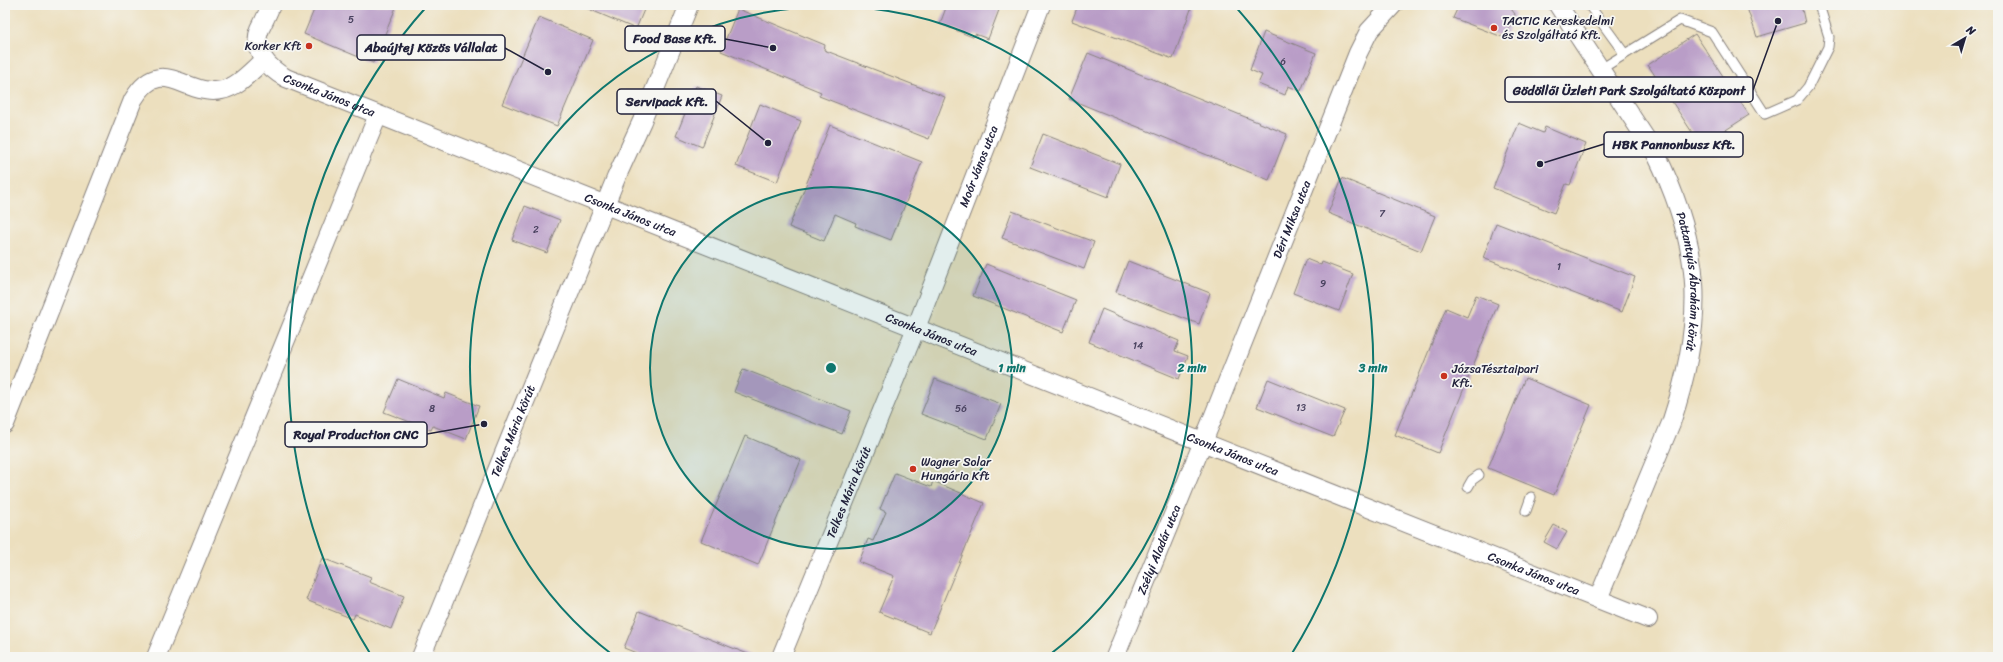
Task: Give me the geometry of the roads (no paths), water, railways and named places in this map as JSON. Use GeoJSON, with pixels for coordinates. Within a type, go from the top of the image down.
{"type":"FeatureCollection","features":[{"type":"Feature","properties":{"kind":"street"},"geometry":{"type":"LineString","coordinates":[[5,424],[133,100],[138,91],[150,80],[165,77],[204,90],[222,90],[236,84],[264,60],[260,52],[260,30],[271,5]]}},
{"type":"Feature","properties":{"kind":"street","name":"Telkes Mária körút"},"geometry":{"type":"LineString","coordinates":[[421,657],[605,205],[642,122],[689,5]]}},
{"type":"Feature","properties":{"kind":"street","name":"Moór János utca"},"geometry":{"type":"LineString","coordinates":[[916,328],[1041,5]]}},
{"type":"Feature","properties":{"kind":"street","name":"Déri Miksa utca"},"geometry":{"type":"LineString","coordinates":[[1203,442],[1358,53],[1369,31],[1380,17],[1393,5]]}},
{"type":"Feature","properties":{"kind":"street","name":"Pattantyús Ábrahám körút"},"geometry":{"type":"LineString","coordinates":[[1558,5],[1642,131],[1667,178],[1684,227],[1695,279],[1696,301],[1692,349],[1680,397],[1671,424],[1598,599]]}},
{"type":"Feature","properties":{"kind":"street","name":"Csonka János utca"},"geometry":{"type":"LineString","coordinates":[[264,60],[268,66],[286,78],[1648,619]]}},
{"type":"Feature","properties":{"kind":"street"},"geometry":{"type":"LineString","coordinates":[[156,657],[378,114]]}},
{"type":"Feature","properties":{"kind":"street","name":"Telkes Mária körút"},"geometry":{"type":"LineString","coordinates":[[781,657],[916,328]]}},
{"type":"Feature","properties":{"kind":"street","name":"Zsélyi Aladár utca"},"geometry":{"type":"LineString","coordinates":[[1115,657],[1203,442]]}},
{"type":"Feature","properties":{"kind":"lane"},"geometry":{"type":"LineString","coordinates":[[1589,5],[1624,53]]}},
{"type":"Feature","properties":{"kind":"lane"},"geometry":{"type":"LineString","coordinates":[[1601,69],[1624,53],[1680,20],[1712,32],[1765,114],[1797,100],[1808,87],[1828,47],[1829,37],[1819,5]]}},
{"type":"Feature","properties":{"kind":"lane"},"geometry":{"type":"LineString","coordinates":[[1468,487],[1472,480],[1479,475]]}},
{"type":"Feature","properties":{"kind":"lane"},"geometry":{"type":"LineString","coordinates":[[1526,511],[1531,497]]}},
{"type":"Feature","properties":{"kind":"place","name":"Gödöllői Üzleti Park Szolgáltató Központ"},"geometry":{"type":"Point","coordinates":[1778,21]}},
{"type":"Feature","properties":{"kind":"place","name":"TACTIC Kereskedelmi és Szolgáltató Kft."},"geometry":{"type":"Point","coordinates":[1494,28]}},
{"type":"Feature","properties":{"kind":"place","name":"Korker Kft"},"geometry":{"type":"Point","coordinates":[309,46]}},
{"type":"Feature","properties":{"kind":"place","name":"Food Base Kft."},"geometry":{"type":"Point","coordinates":[773,48]}},
{"type":"Feature","properties":{"kind":"place","name":"Abaújtej Közös Vállalat"},"geometry":{"type":"Point","coordinates":[548,72]}},
{"type":"Feature","properties":{"kind":"place","name":"Servipack Kft."},"geometry":{"type":"Point","coordinates":[768,143]}},
{"type":"Feature","properties":{"kind":"place","name":"HBK Pannonbusz Kft."},"geometry":{"type":"Point","coordinates":[1540,164]}},
{"type":"Feature","properties":{"kind":"place","name":"JózsaTésztaipari Kft."},"geometry":{"type":"Point","coordinates":[1444,376]}},
{"type":"Feature","properties":{"kind":"place","name":"Royal Production CNC"},"geometry":{"type":"Point","coordinates":[484,424]}},
{"type":"Feature","properties":{"kind":"place","name":"Wagner Solar Hungária Kft"},"geometry":{"type":"Point","coordinates":[913,469]}}]}
